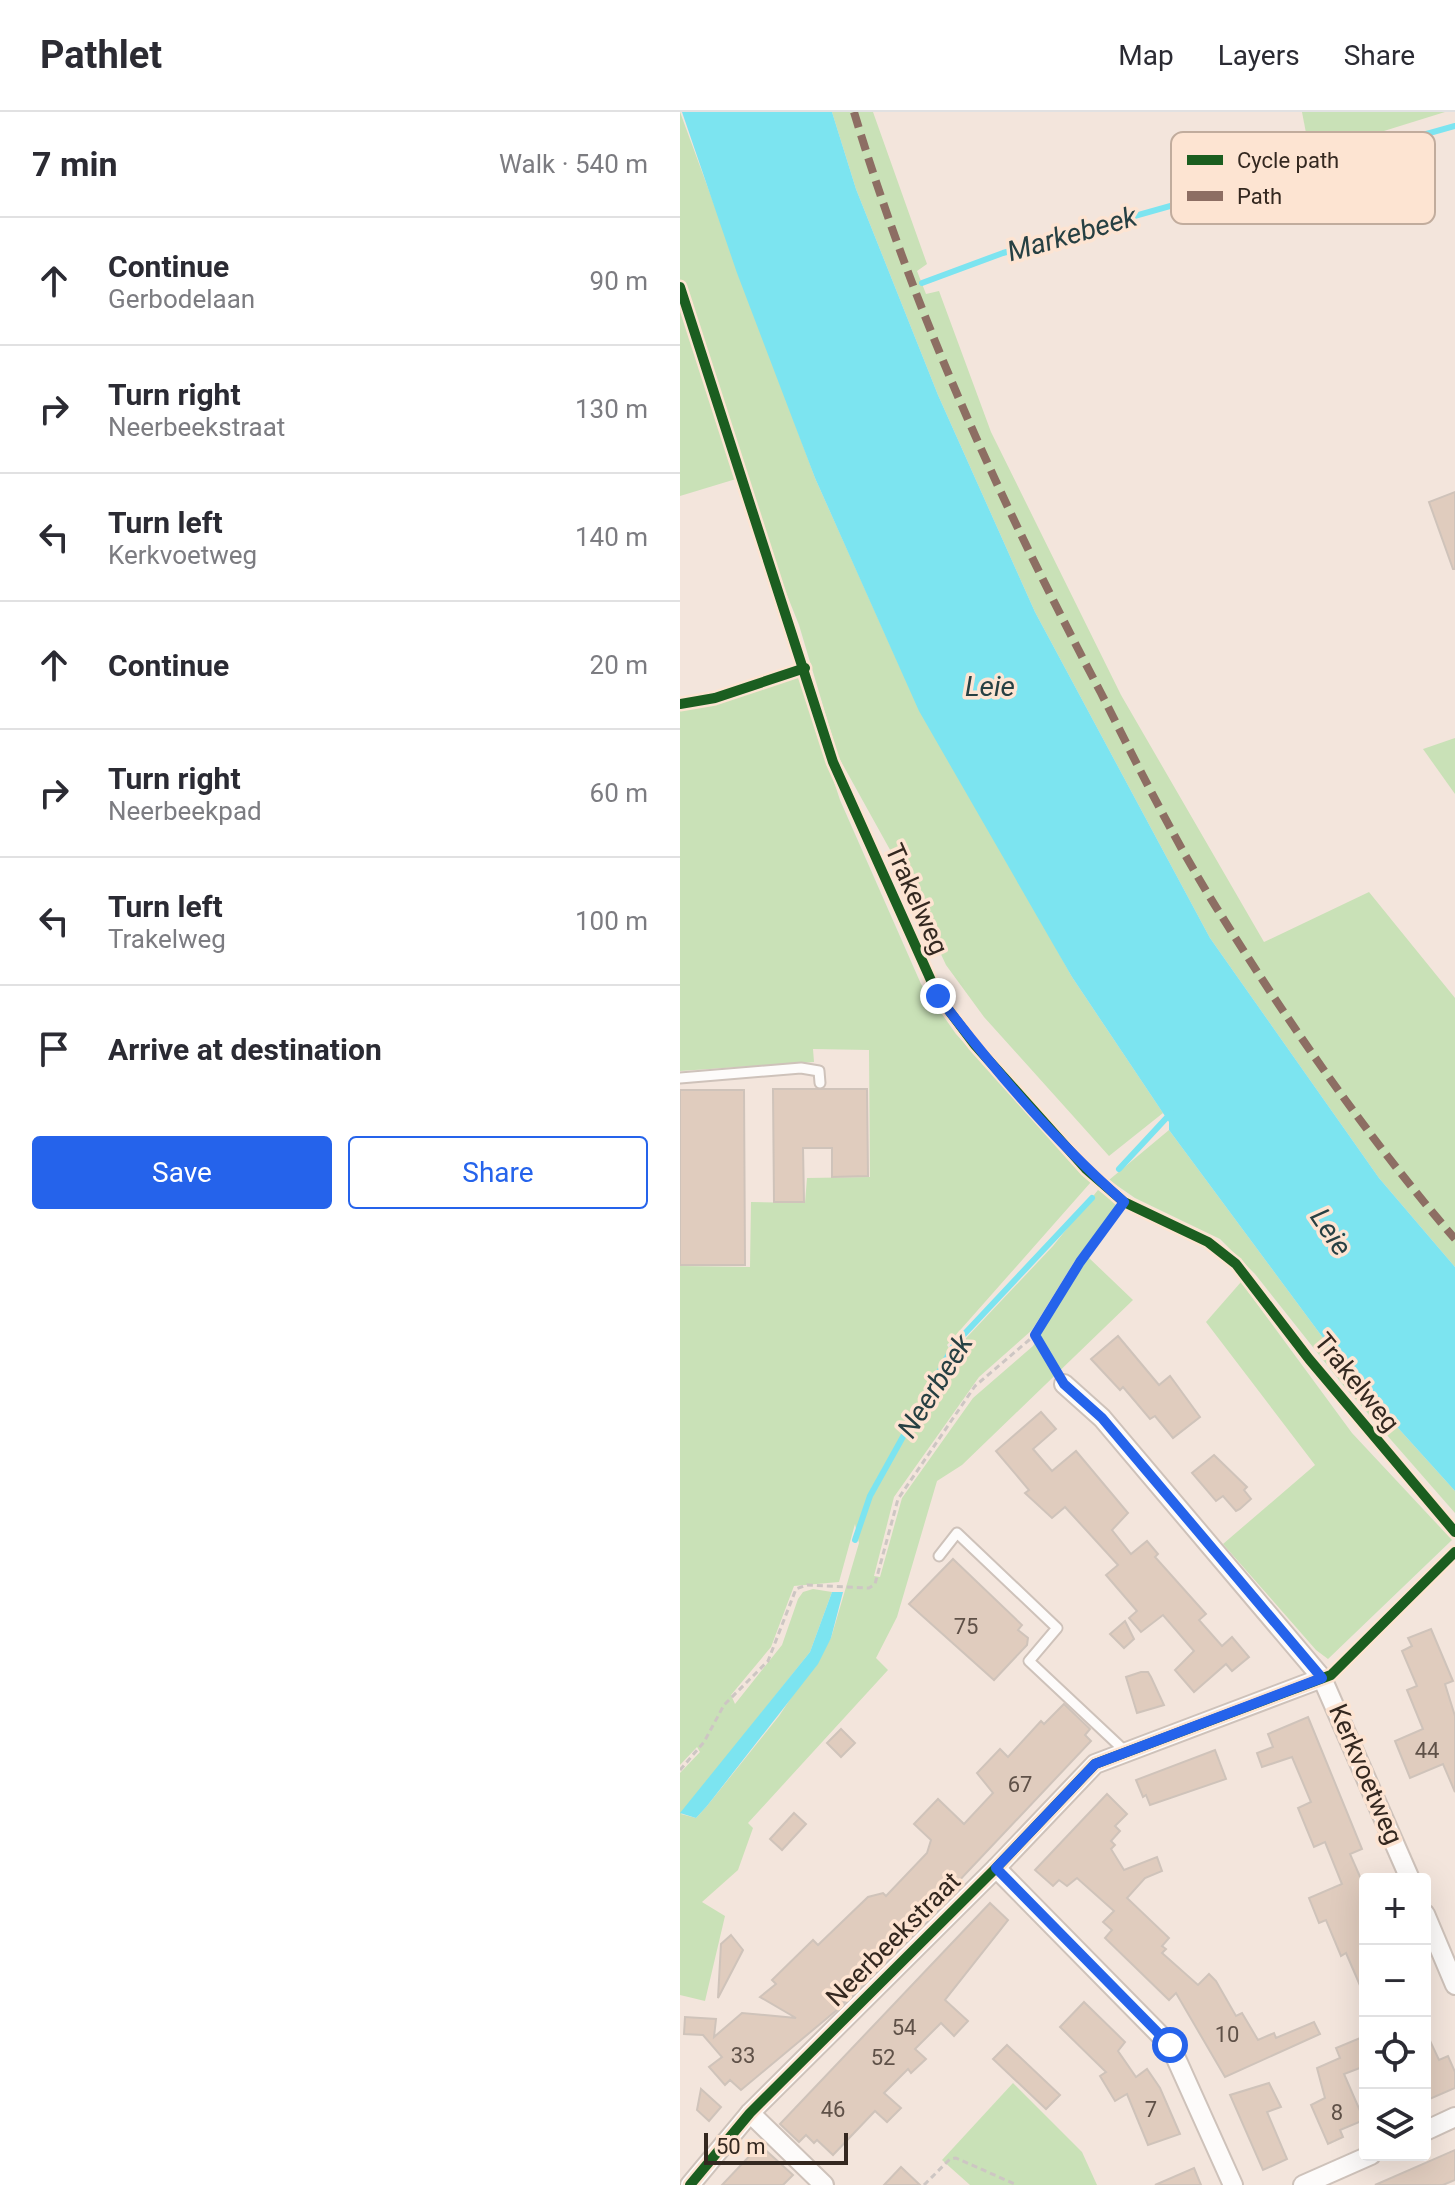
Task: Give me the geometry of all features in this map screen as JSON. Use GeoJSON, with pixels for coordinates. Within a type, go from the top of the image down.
{"type":"FeatureCollection","features":[{"type":"Feature","properties":{"kind":"street","name":"Kerkvoetweg"},"geometry":{"type":"LineString","coordinates":[[1064,1384],[1102,1418],[1322,1678],[1407,1873]]}},
{"type":"Feature","properties":{"kind":"street","name":"Neerbeekstraat"},"geometry":{"type":"LineString","coordinates":[[690,2185],[750,2113],[996,1868],[1095,1764],[1322,1678]]}},
{"type":"Feature","properties":{"kind":"street"},"geometry":{"type":"LineString","coordinates":[[996,1868],[1170,2045],[1233,2185]]}},
{"type":"Feature","properties":{"kind":"street"},"geometry":{"type":"LineString","coordinates":[[1431,1928],[1455,1985]]}},
{"type":"Feature","properties":{"kind":"street"},"geometry":{"type":"LineString","coordinates":[[750,2113],[824,2185]]}},
{"type":"Feature","properties":{"kind":"street"},"geometry":{"type":"LineString","coordinates":[[1431,2128],[1455,2117]]}},
{"type":"Feature","properties":{"kind":"street"},"geometry":{"type":"LineString","coordinates":[[1303,2185],[1359,2160]]}},
{"type":"Feature","properties":{"kind":"lane","name":"Trakelweg"},"geometry":{"type":"LineString","coordinates":[[680,287],[833,762],[938,996],[975,1045],[1086,1169],[1124,1202],[1208,1242],[1236,1264],[1309,1359],[1455,1532]]}},
{"type":"Feature","properties":{"kind":"lane"},"geometry":{"type":"LineString","coordinates":[[680,1078],[801,1068],[819,1071],[820,1083]]}},
{"type":"Feature","properties":{"kind":"lane"},"geometry":{"type":"LineString","coordinates":[[939,1556],[957,1533],[1057,1628],[1029,1661],[1126,1752]]}},
{"type":"Feature","properties":{"kind":"path"},"geometry":{"type":"LineString","coordinates":[[680,1770],[704,1742],[724,1705],[768,1661],[796,1589],[807,1585],[869,1588],[875,1584],[898,1499],[975,1386],[1035,1335],[1080,1262],[1124,1202]]}},
{"type":"Feature","properties":{"kind":"path"},"geometry":{"type":"LineString","coordinates":[[1035,1335],[1064,1384]]}},
{"type":"Feature","properties":{"kind":"path"},"geometry":{"type":"LineString","coordinates":[[924,2185],[950,2159],[956,2158],[1017,2185]]}},
{"type":"Feature","properties":{"kind":"green space"},"geometry":{"type":"Polygon","coordinates":[[[680,112],[815,478],[899,665],[1072,977],[1163,1113],[1109,1156],[984,1017],[946,965],[904,875],[838,756],[799,625],[749,500],[736,479],[680,496],[680,112]]]}},
{"type":"Feature","properties":{"kind":"green space"},"geometry":{"type":"Polygon","coordinates":[[[832,112],[873,112],[927,264],[917,271],[926,294],[939,291],[991,432],[1121,695],[1264,942],[1369,892],[1455,998],[1455,1267],[1379,1178],[1210,938],[1035,612],[938,395],[856,189],[832,112]]]}},
{"type":"Feature","properties":{"kind":"green space"},"geometry":{"type":"Polygon","coordinates":[[[1302,112],[1445,112],[1381,132],[1306,132],[1302,112]]]}},
{"type":"Feature","properties":{"kind":"green space"},"geometry":{"type":"Polygon","coordinates":[[[799,675],[840,800],[921,984],[956,1034],[1091,1182],[947,1345],[952,1353],[1053,1246],[1098,1190],[1118,1204],[1074,1262],[1032,1330],[979,1377],[894,1497],[874,1576],[880,1577],[902,1498],[973,1398],[1033,1346],[1088,1257],[1133,1300],[962,1465],[937,1481],[897,1617],[876,1658],[888,1670],[748,1823],[753,1828],[738,1870],[702,1902],[725,1916],[705,2001],[680,1995],[680,1773],[700,1752],[697,1747],[680,1765],[680,1266],[750,1267],[751,1202],[805,1203],[807,1178],[870,1177],[869,1050],[813,1049],[814,1062],[680,1071],[680,707],[737,696],[799,675]],[[855,1524],[839,1582],[794,1586],[771,1647],[731,1695],[735,1704],[782,1645],[803,1592],[813,1589],[832,1592],[810,1652],[681,1814],[696,1818],[707,1806],[779,1716],[831,1638],[859,1543],[855,1524]]]}},
{"type":"Feature","properties":{"kind":"green space"},"geometry":{"type":"Polygon","coordinates":[[[1455,738],[1455,794],[1423,749],[1455,738]]]}},
{"type":"Feature","properties":{"kind":"green space"},"geometry":{"type":"Polygon","coordinates":[[[1169,1130],[1352,1377],[1455,1491],[1455,1513],[1343,1385],[1255,1274],[1220,1239],[1135,1198],[1109,1180],[1169,1130]]]}},
{"type":"Feature","properties":{"kind":"green space"},"geometry":{"type":"Polygon","coordinates":[[[1241,1282],[1352,1433],[1452,1540],[1328,1659],[1316,1650],[1223,1544],[1315,1465],[1206,1322],[1241,1282]]]}},
{"type":"Feature","properties":{"kind":"green space"},"geometry":{"type":"Polygon","coordinates":[[[1013,2083],[1082,2152],[1097,2185],[970,2185],[942,2160],[1013,2083]]]}},
{"type":"Feature","properties":{"kind":"water","name":"Leie"},"geometry":{"type":"Polygon","coordinates":[[[682,112],[832,112],[856,189],[938,395],[1035,612],[1210,938],[1379,1178],[1455,1267],[1455,1491],[1352,1377],[1169,1130],[1169,1122],[1072,977],[919,711],[815,478],[737,273],[682,112]]]}},
{"type":"Feature","properties":{"kind":"water"},"geometry":{"type":"Polygon","coordinates":[[[832,1592],[843,1592],[831,1638],[818,1664],[696,1818],[680,1813],[810,1652],[832,1592]]]}},
{"type":"Feature","properties":{"kind":"building"},"geometry":{"type":"Polygon","coordinates":[[[1455,492],[1455,569],[1453,569],[1429,502],[1455,492]]]}},
{"type":"Feature","properties":{"kind":"building"},"geometry":{"type":"Polygon","coordinates":[[[773,1089],[867,1089],[868,1176],[832,1177],[832,1148],[803,1148],[804,1202],[774,1202],[773,1089]]]}},
{"type":"Feature","properties":{"kind":"building"},"geometry":{"type":"Polygon","coordinates":[[[680,1090],[744,1090],[745,1265],[680,1265],[680,1090]]]}},
{"type":"Feature","properties":{"kind":"building"},"geometry":{"type":"Polygon","coordinates":[[[1118,1336],[1159,1385],[1170,1376],[1200,1417],[1173,1438],[1155,1416],[1150,1419],[1123,1387],[1120,1390],[1091,1359],[1118,1336]]]}},
{"type":"Feature","properties":{"kind":"building"},"geometry":{"type":"Polygon","coordinates":[[[1041,1412],[1056,1429],[1033,1449],[1052,1471],[1076,1451],[1128,1513],[1112,1530],[1131,1554],[1147,1541],[1158,1554],[1155,1557],[1206,1614],[1199,1620],[1222,1646],[1232,1637],[1249,1657],[1232,1671],[1226,1664],[1194,1692],[1175,1670],[1194,1651],[1163,1615],[1141,1632],[1129,1618],[1137,1611],[1106,1575],[1118,1565],[1065,1507],[1052,1518],[1025,1493],[1029,1490],[996,1451],[1041,1412]]]}},
{"type":"Feature","properties":{"kind":"building"},"geometry":{"type":"Polygon","coordinates":[[[1214,1455],[1247,1487],[1244,1490],[1251,1499],[1236,1511],[1223,1496],[1216,1501],[1192,1473],[1214,1455]]]}},
{"type":"Feature","properties":{"kind":"building"},"geometry":{"type":"Polygon","coordinates":[[[953,1559],[1022,1625],[1018,1630],[1028,1638],[1027,1645],[994,1680],[909,1604],[953,1559]]]}},
{"type":"Feature","properties":{"kind":"building"},"geometry":{"type":"Polygon","coordinates":[[[1125,1621],[1134,1639],[1124,1648],[1110,1634],[1125,1621]]]}},
{"type":"Feature","properties":{"kind":"building"},"geometry":{"type":"Polygon","coordinates":[[[1431,1629],[1453,1681],[1445,1684],[1455,1716],[1455,1792],[1443,1764],[1410,1778],[1395,1741],[1423,1729],[1407,1690],[1417,1686],[1402,1651],[1412,1646],[1408,1638],[1431,1629]]]}},
{"type":"Feature","properties":{"kind":"building"},"geometry":{"type":"Polygon","coordinates":[[[1148,1672],[1164,1705],[1137,1713],[1126,1677],[1148,1672]]]}},
{"type":"Feature","properties":{"kind":"building"},"geometry":{"type":"Polygon","coordinates":[[[1064,1704],[1090,1729],[1085,1735],[1091,1741],[838,2009],[741,2090],[730,2080],[725,2085],[709,2067],[722,2057],[703,2035],[684,2034],[685,2017],[716,2019],[714,2037],[742,2013],[796,2018],[760,1997],[776,1984],[772,1980],[813,1940],[818,1945],[868,1897],[883,1893],[886,1896],[927,1853],[931,1840],[914,1824],[938,1799],[964,1824],[993,1793],[977,1773],[1000,1749],[1008,1757],[1041,1721],[1044,1724],[1064,1704]]]}},
{"type":"Feature","properties":{"kind":"building"},"geometry":{"type":"Polygon","coordinates":[[[1308,1717],[1362,1849],[1350,1854],[1359,1874],[1359,1983],[1346,1953],[1341,1956],[1326,1920],[1319,1923],[1309,1898],[1342,1884],[1325,1842],[1314,1847],[1298,1808],[1311,1802],[1292,1757],[1262,1767],[1257,1753],[1273,1747],[1268,1734],[1308,1717]]]}},
{"type":"Feature","properties":{"kind":"building"},"geometry":{"type":"Polygon","coordinates":[[[841,1729],[855,1743],[841,1757],[827,1743],[841,1729]]]}},
{"type":"Feature","properties":{"kind":"building"},"geometry":{"type":"Polygon","coordinates":[[[1215,1750],[1226,1779],[1150,1805],[1146,1795],[1143,1797],[1136,1780],[1215,1750]]]}},
{"type":"Feature","properties":{"kind":"building"},"geometry":{"type":"Polygon","coordinates":[[[1107,1794],[1127,1814],[1115,1826],[1120,1831],[1111,1841],[1115,1845],[1111,1849],[1124,1870],[1157,1857],[1162,1871],[1145,1878],[1127,1898],[1169,1938],[1162,1946],[1166,1949],[1162,1953],[1198,1985],[1209,1974],[1236,2016],[1242,2013],[1258,2040],[1274,2033],[1276,2038],[1314,2022],[1320,2034],[1225,2077],[1176,1993],[1169,2000],[1105,1938],[1112,1930],[1103,1922],[1114,1911],[1077,1878],[1067,1886],[1059,1880],[1053,1886],[1035,1870],[1107,1794]]]}},
{"type":"Feature","properties":{"kind":"building"},"geometry":{"type":"Polygon","coordinates":[[[794,1813],[806,1824],[782,1850],[770,1839],[794,1813]]]}},
{"type":"Feature","properties":{"kind":"building"},"geometry":{"type":"Polygon","coordinates":[[[990,1903],[1008,1920],[945,2000],[968,2021],[954,2036],[941,2023],[915,2049],[926,2059],[911,2073],[908,2069],[884,2093],[901,2108],[887,2122],[875,2111],[833,2155],[817,2140],[814,2143],[806,2135],[799,2142],[780,2124],[990,1903]]]}},
{"type":"Feature","properties":{"kind":"building"},"geometry":{"type":"Polygon","coordinates":[[[731,1935],[743,1950],[718,1998],[721,1944],[731,1935]]]}},
{"type":"Feature","properties":{"kind":"building"},"geometry":{"type":"Polygon","coordinates":[[[1084,2002],[1125,2042],[1118,2051],[1136,2077],[1147,2069],[1160,2088],[1180,2134],[1148,2145],[1127,2094],[1115,2101],[1100,2076],[1106,2072],[1060,2027],[1084,2002]]]}},
{"type":"Feature","properties":{"kind":"building"},"geometry":{"type":"Polygon","coordinates":[[[1359,2038],[1359,2068],[1344,2074],[1359,2108],[1359,2122],[1340,2130],[1343,2137],[1328,2144],[1311,2105],[1325,2098],[1317,2068],[1340,2058],[1336,2048],[1359,2038]]]}},
{"type":"Feature","properties":{"kind":"building"},"geometry":{"type":"Polygon","coordinates":[[[1431,2043],[1439,2060],[1448,2056],[1455,2072],[1455,2088],[1431,2098],[1431,2043]]]}},
{"type":"Feature","properties":{"kind":"building"},"geometry":{"type":"Polygon","coordinates":[[[1007,2045],[1060,2095],[1046,2109],[993,2059],[1007,2045]]]}},
{"type":"Feature","properties":{"kind":"building"},"geometry":{"type":"Polygon","coordinates":[[[1269,2083],[1281,2107],[1267,2112],[1287,2159],[1263,2170],[1230,2095],[1269,2083]]]}},
{"type":"Feature","properties":{"kind":"building"},"geometry":{"type":"Polygon","coordinates":[[[701,2089],[721,2107],[709,2121],[697,2110],[701,2089]]]}},
{"type":"Feature","properties":{"kind":"building"},"geometry":{"type":"Polygon","coordinates":[[[760,2145],[793,2175],[783,2185],[722,2185],[760,2145]]]}},
{"type":"Feature","properties":{"kind":"building"},"geometry":{"type":"Polygon","coordinates":[[[1455,2150],[1455,2180],[1443,2185],[1375,2185],[1431,2161],[1455,2150]]]}},
{"type":"Feature","properties":{"kind":"building"},"geometry":{"type":"Polygon","coordinates":[[[901,2167],[920,2185],[884,2185],[901,2167]]]}},
{"type":"Feature","properties":{"kind":"building"},"geometry":{"type":"Polygon","coordinates":[[[1194,2168],[1201,2185],[1155,2185],[1194,2168]]]}},
{"type":"Feature","properties":{"kind":"waterway","name":"Markebeek"},"geometry":{"type":"LineString","coordinates":[[1434,132],[1455,126]]}},
{"type":"Feature","properties":{"kind":"waterway","name":"Markebeek"},"geometry":{"type":"LineString","coordinates":[[922,283],[1003,253],[1171,206]]}},
{"type":"Feature","properties":{"kind":"waterway","name":"Neerbeek"},"geometry":{"type":"LineString","coordinates":[[1119,1169],[1171,1113]]}},
{"type":"Feature","properties":{"kind":"waterway","name":"Neerbeek"},"geometry":{"type":"LineString","coordinates":[[855,1540],[870,1496],[954,1345],[1092,1198]]}},
{"type":"Feature","properties":{"kind":"marked path"},"geometry":{"type":"LineString","coordinates":[[854,112],[904,262],[963,408],[1029,552],[1158,806],[1221,915],[1303,1040],[1392,1162],[1455,1239]]}},
{"type":"Feature","properties":{"kind":"cycle path"},"geometry":{"type":"LineString","coordinates":[[680,287],[833,762],[938,996],[975,1045],[1086,1169],[1124,1202],[1208,1242],[1236,1264],[1309,1359],[1455,1532]]}},
{"type":"Feature","properties":{"kind":"cycle path"},"geometry":{"type":"LineString","coordinates":[[680,704],[715,698],[805,668]]}},
{"type":"Feature","properties":{"kind":"cycle path"},"geometry":{"type":"LineString","coordinates":[[690,2185],[750,2113],[996,1868],[1095,1764],[1331,1675],[1455,1552]]}},
{"type":"Feature","properties":{"kind":"route"},"geometry":{"type":"LineString","coordinates":[[938,996],[975,1045],[1086,1169],[1124,1202],[1080,1262],[1035,1335],[1064,1384],[1102,1418],[1322,1678],[1095,1764],[996,1868],[1170,2045]]}}]}
